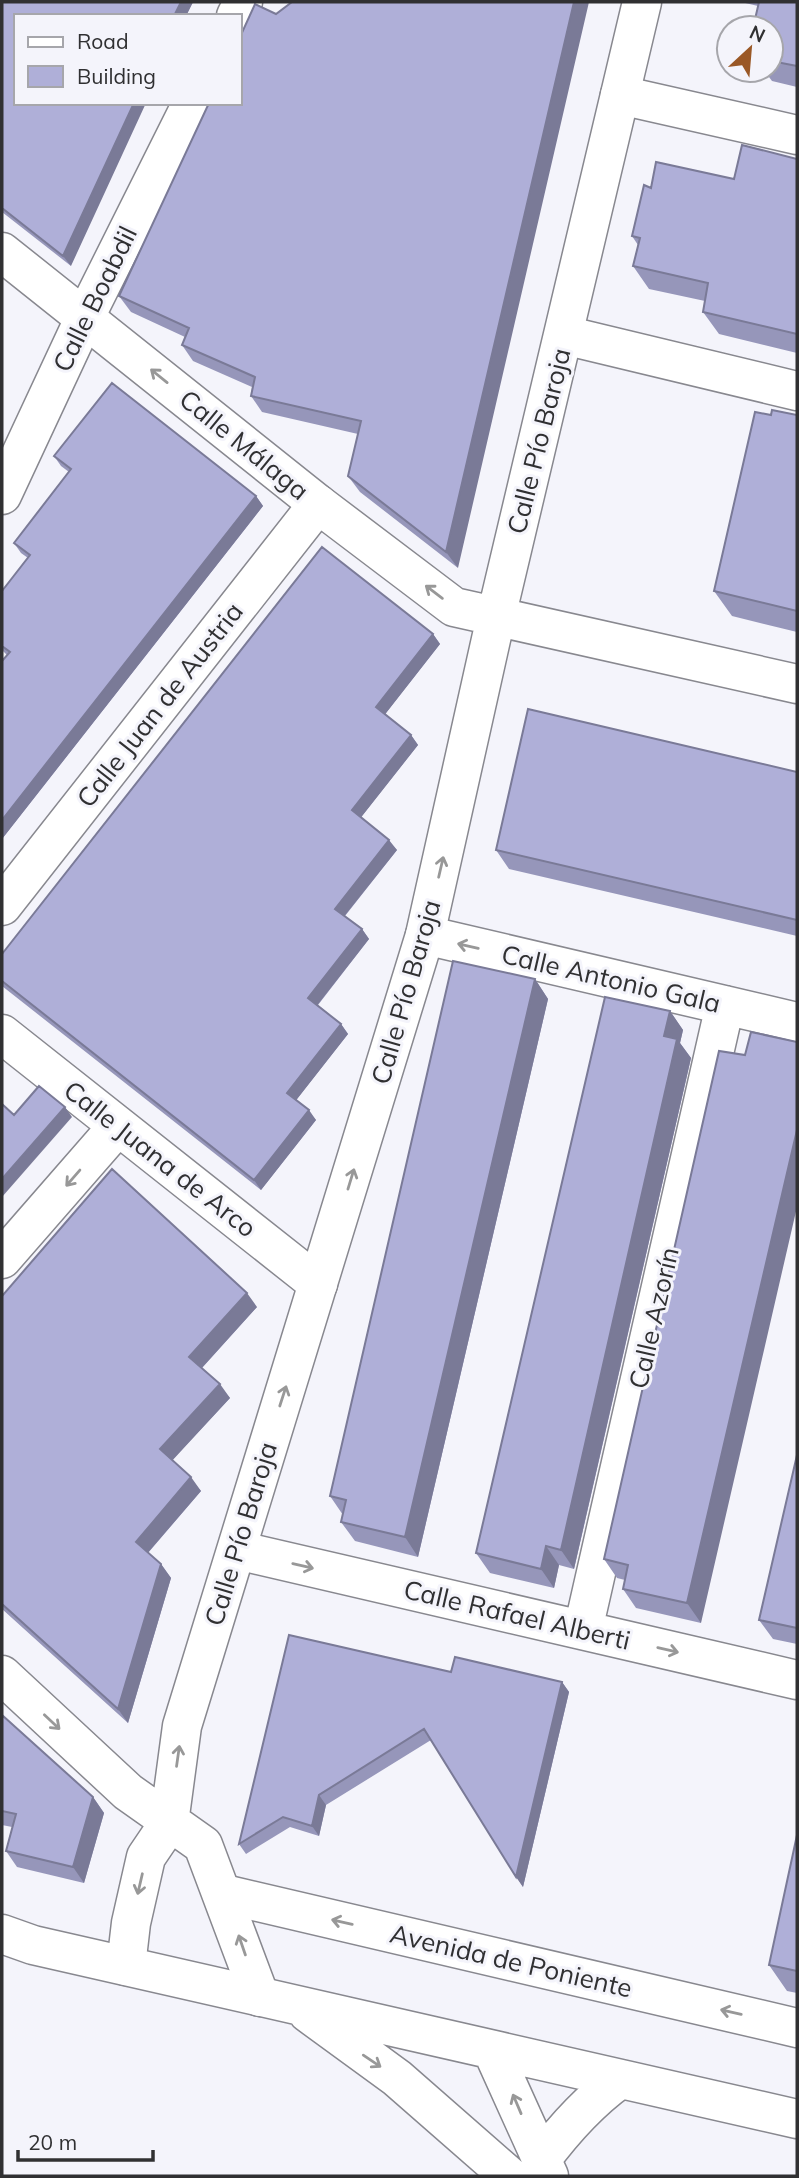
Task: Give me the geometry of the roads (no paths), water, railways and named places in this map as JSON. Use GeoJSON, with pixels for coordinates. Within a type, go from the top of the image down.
{"type":"FeatureCollection","features":[{"type":"Feature","properties":{"kind":"street","name":"Calle Pío Baroja"},"geometry":{"type":"LineString","coordinates":[[126,1966],[131,1923],[146,1857],[169,1823],[182,1726],[425,935],[496,617],[642,2]]}},
{"type":"Feature","properties":{"kind":"street"},"geometry":{"type":"LineString","coordinates":[[620,96],[797,135]]}},
{"type":"Feature","properties":{"kind":"street","name":"Calle Boabdil"},"geometry":{"type":"LineString","coordinates":[[2,495],[85,317],[191,105]]}},
{"type":"Feature","properties":{"kind":"street","name":"Calle Málaga"},"geometry":{"type":"LineString","coordinates":[[2,252],[318,504],[454,607],[797,684]]}},
{"type":"Feature","properties":{"kind":"street"},"geometry":{"type":"LineString","coordinates":[[565,335],[797,391]]}},
{"type":"Feature","properties":{"kind":"street","name":"Calle Juan de Austria"},"geometry":{"type":"LineString","coordinates":[[2,906],[318,504]]}},
{"type":"Feature","properties":{"kind":"street","name":"Calle Antonio Gala"},"geometry":{"type":"LineString","coordinates":[[425,935],[797,1022]]}},
{"type":"Feature","properties":{"kind":"street","name":"Calle Azorín"},"geometry":{"type":"LineString","coordinates":[[583,1630],[725,1005]]}},
{"type":"Feature","properties":{"kind":"street","name":"Calle Juana de Arco"},"geometry":{"type":"LineString","coordinates":[[2,1034],[318,1284]]}},
{"type":"Feature","properties":{"kind":"street"},"geometry":{"type":"LineString","coordinates":[[2,1259],[118,1126]]}},
{"type":"Feature","properties":{"kind":"street","name":"Calle Rafael Alberti"},"geometry":{"type":"LineString","coordinates":[[237,1550],[797,1680]]}},
{"type":"Feature","properties":{"kind":"street"},"geometry":{"type":"LineString","coordinates":[[2,1675],[128,1792],[203,1845],[224,1894],[260,1997]]}},
{"type":"Feature","properties":{"kind":"street","name":"Avenida de Poniente"},"geometry":{"type":"LineString","coordinates":[[224,1894],[797,2028]]}},
{"type":"Feature","properties":{"kind":"street"},"geometry":{"type":"LineString","coordinates":[[12,1941],[797,2119]]}},
{"type":"Feature","properties":{"kind":"street"},"geometry":{"type":"LineString","coordinates":[[298,2006],[533,2171]]}},
{"type":"Feature","properties":{"kind":"street"},"geometry":{"type":"LineString","coordinates":[[492,2050],[533,2171]]}},
{"type":"Feature","properties":{"kind":"street"},"geometry":{"type":"LineString","coordinates":[[533,2171],[566,2126],[594,2098],[620,2079]]}}]}
